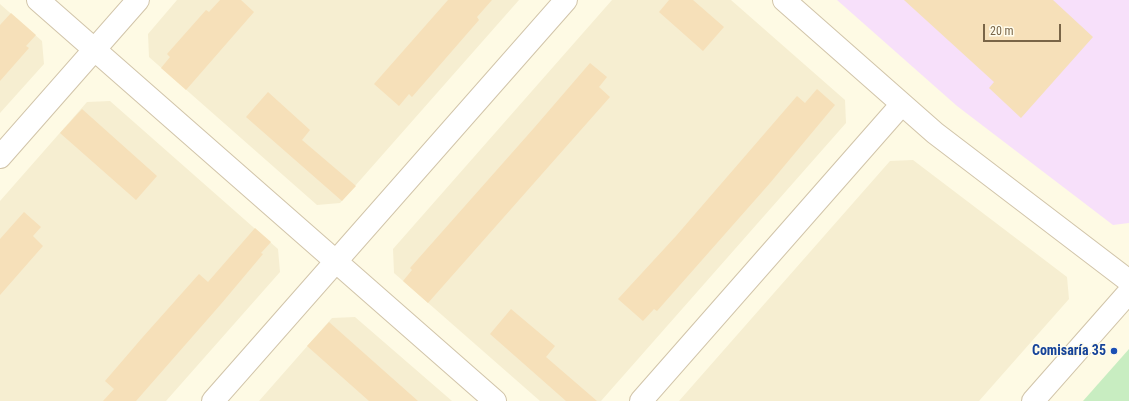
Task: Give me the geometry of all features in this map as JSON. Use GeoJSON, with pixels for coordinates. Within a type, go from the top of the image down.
{"type":"FeatureCollection","features":[{"type":"Feature","properties":{"kind":"street"},"geometry":{"type":"LineString","coordinates":[[38,0],[495,401]]}},
{"type":"Feature","properties":{"kind":"street"},"geometry":{"type":"LineString","coordinates":[[0,157],[138,0]]}},
{"type":"Feature","properties":{"kind":"street"},"geometry":{"type":"LineString","coordinates":[[213,401],[566,0]]}},
{"type":"Feature","properties":{"kind":"street"},"geometry":{"type":"LineString","coordinates":[[784,0],[935,133],[1129,281]]}},
{"type":"Feature","properties":{"kind":"street"},"geometry":{"type":"LineString","coordinates":[[641,401],[902,104]]}},
{"type":"Feature","properties":{"kind":"street"},"geometry":{"type":"LineString","coordinates":[[1033,401],[1129,292]]}},
{"type":"Feature","properties":{"kind":"shaded area"},"geometry":{"type":"Polygon","coordinates":[[[177,0],[519,0],[340,203],[317,205],[149,57],[148,34],[177,0]]]}},
{"type":"Feature","properties":{"kind":"shaded area"},"geometry":{"type":"Polygon","coordinates":[[[612,0],[731,0],[845,100],[846,123],[601,401],[540,401],[394,273],[393,249],[612,0]]]}},
{"type":"Feature","properties":{"kind":"shaded area"},"geometry":{"type":"Polygon","coordinates":[[[837,0],[1129,0],[1129,223],[1113,225],[957,106],[837,0]]]}},
{"type":"Feature","properties":{"kind":"shaded area"},"geometry":{"type":"Polygon","coordinates":[[[0,4],[42,41],[44,64],[0,113],[0,4]]]}},
{"type":"Feature","properties":{"kind":"shaded area"},"geometry":{"type":"Polygon","coordinates":[[[110,101],[278,249],[280,272],[166,401],[0,401],[0,201],[87,102],[110,101]]]}},
{"type":"Feature","properties":{"kind":"shaded area"},"geometry":{"type":"Polygon","coordinates":[[[913,160],[1067,277],[1069,299],[979,401],[679,401],[890,161],[913,160]]]}},
{"type":"Feature","properties":{"kind":"shaded area"},"geometry":{"type":"Polygon","coordinates":[[[355,317],[452,401],[259,401],[332,318],[355,317]]]}},
{"type":"Feature","properties":{"kind":"green space"},"geometry":{"type":"Polygon","coordinates":[[[1129,349],[1129,401],[1083,401],[1129,349]]]}},
{"type":"Feature","properties":{"kind":"building"},"geometry":{"type":"Polygon","coordinates":[[[220,0],[241,0],[254,12],[186,90],[161,68],[170,57],[167,54],[206,10],[209,12],[220,0]]]}},
{"type":"Feature","properties":{"kind":"building"},"geometry":{"type":"Polygon","coordinates":[[[448,0],[492,0],[477,17],[479,20],[412,97],[409,94],[399,106],[374,84],[448,0]]]}},
{"type":"Feature","properties":{"kind":"building"},"geometry":{"type":"Polygon","coordinates":[[[669,0],[693,0],[724,27],[703,51],[659,12],[669,0]]]}},
{"type":"Feature","properties":{"kind":"building"},"geometry":{"type":"Polygon","coordinates":[[[904,0],[1053,0],[1093,37],[1021,118],[989,88],[994,82],[904,0]]]}},
{"type":"Feature","properties":{"kind":"building"},"geometry":{"type":"Polygon","coordinates":[[[11,13],[36,35],[26,46],[29,48],[0,81],[0,25],[11,13]]]}},
{"type":"Feature","properties":{"kind":"building"},"geometry":{"type":"Polygon","coordinates":[[[590,63],[607,77],[599,87],[610,97],[428,303],[403,281],[412,270],[410,268],[590,63]]]}},
{"type":"Feature","properties":{"kind":"building"},"geometry":{"type":"Polygon","coordinates":[[[817,89],[835,105],[770,183],[657,311],[654,309],[643,321],[618,299],[676,236],[797,96],[805,103],[817,89]]]}},
{"type":"Feature","properties":{"kind":"building"},"geometry":{"type":"Polygon","coordinates":[[[268,92],[310,130],[302,140],[356,186],[342,201],[246,117],[268,92]]]}},
{"type":"Feature","properties":{"kind":"building"},"geometry":{"type":"Polygon","coordinates":[[[82,109],[157,176],[136,200],[60,133],[82,109]]]}},
{"type":"Feature","properties":{"kind":"building"},"geometry":{"type":"Polygon","coordinates":[[[24,212],[41,227],[33,236],[43,246],[0,295],[0,239],[24,212]]]}},
{"type":"Feature","properties":{"kind":"building"},"geometry":{"type":"Polygon","coordinates":[[[255,228],[271,242],[261,253],[263,254],[136,401],[103,401],[114,389],[105,381],[142,338],[199,274],[208,282],[255,228]]]}},
{"type":"Feature","properties":{"kind":"building"},"geometry":{"type":"Polygon","coordinates":[[[511,309],[555,346],[546,357],[597,401],[566,401],[490,334],[511,309]]]}},
{"type":"Feature","properties":{"kind":"building"},"geometry":{"type":"Polygon","coordinates":[[[329,322],[418,401],[369,401],[307,346],[329,322]]]}},
{"type":"Feature","properties":{"kind":"place","name":"Comisaría 35"},"geometry":{"type":"Point","coordinates":[1114,351]}}]}
